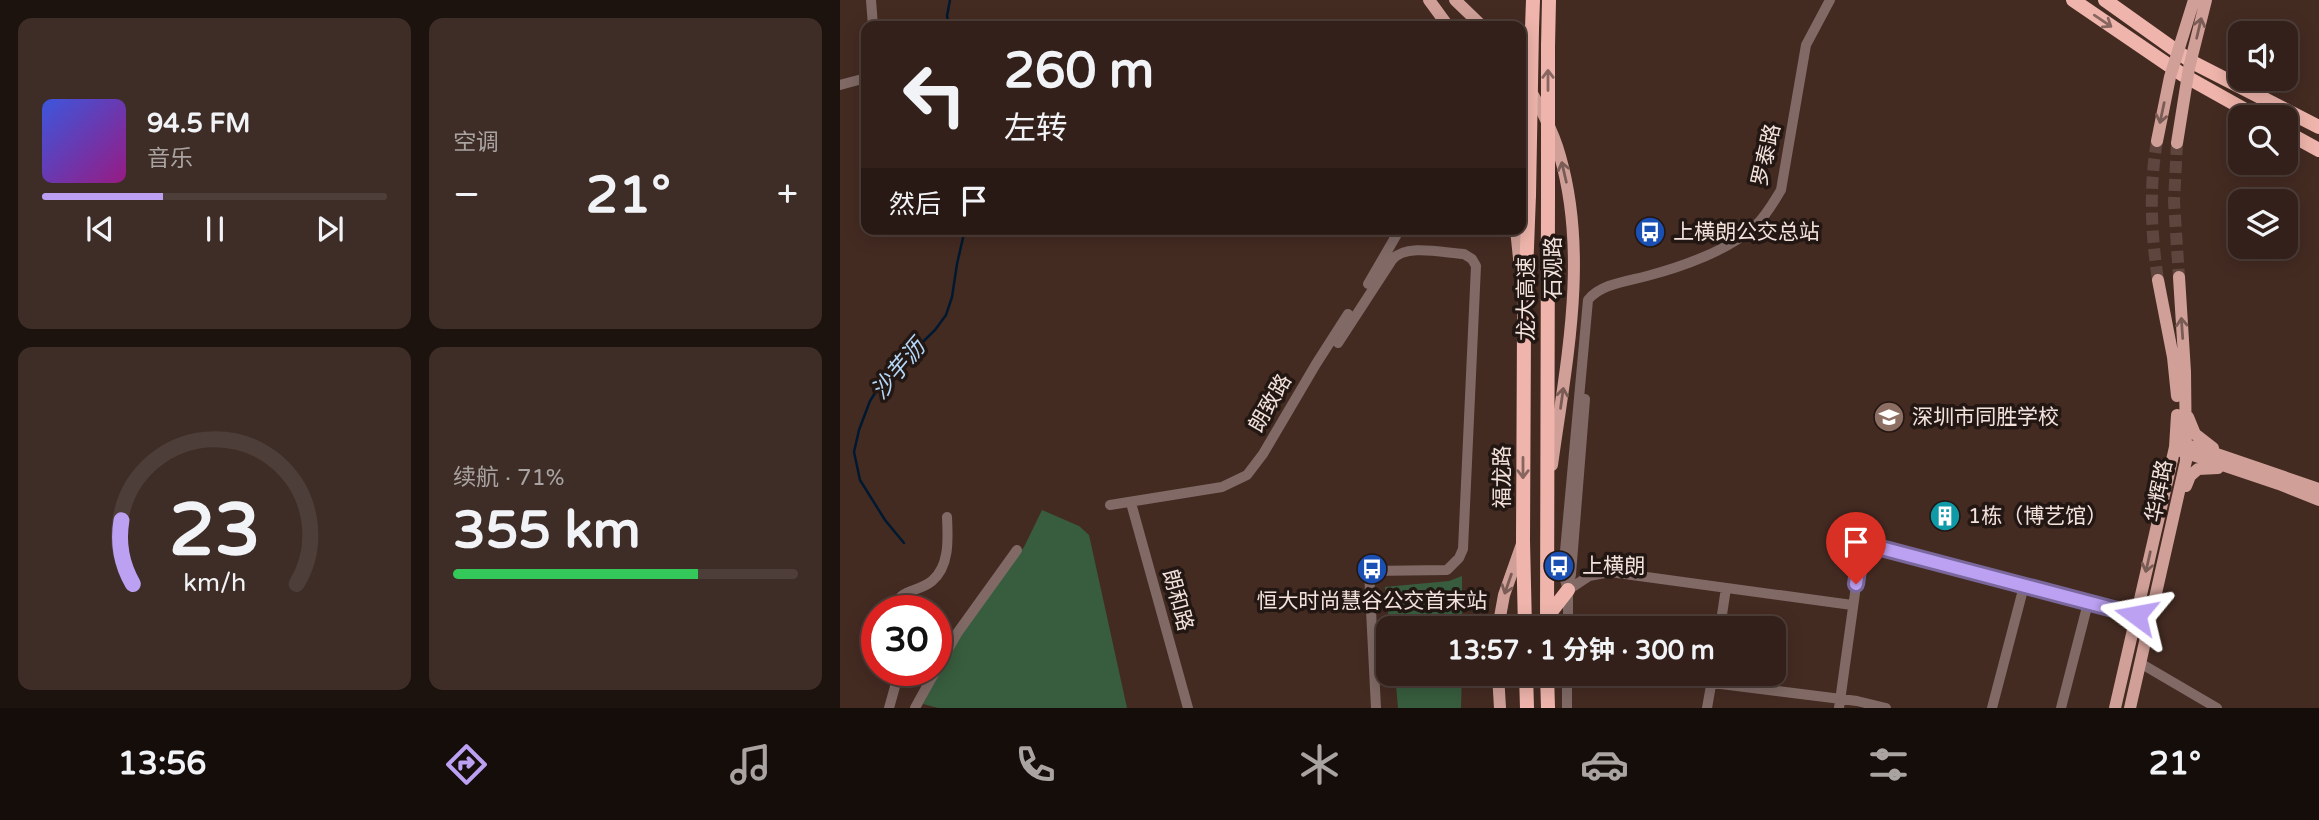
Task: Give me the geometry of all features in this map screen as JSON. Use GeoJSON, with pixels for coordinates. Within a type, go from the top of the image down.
{"type":"FeatureCollection","features":[{"type":"Feature","properties":{"kind":"highway","name":"龙大高速"},"geometry":{"type":"LineString","coordinates":[[1524,326],[1533,0]]}},
{"type":"Feature","properties":{"kind":"highway","name":"龙大高速"},"geometry":{"type":"LineString","coordinates":[[1546,514],[1549,0]]}},
{"type":"Feature","properties":{"kind":"highway"},"geometry":{"type":"LineString","coordinates":[[2073,0],[2183,75],[2237,105]]}},
{"type":"Feature","properties":{"kind":"highway"},"geometry":{"type":"LineString","coordinates":[[2105,0],[2192,62],[2319,127]]}},
{"type":"Feature","properties":{"kind":"highway"},"geometry":{"type":"LineString","coordinates":[[2298,139],[2319,150]]}},
{"type":"Feature","properties":{"kind":"highway","name":"福龙路"},"geometry":{"type":"LineString","coordinates":[[1524,326],[1525,616]]}},
{"type":"Feature","properties":{"kind":"highway","name":"福龙路"},"geometry":{"type":"LineString","coordinates":[[1546,514],[1547,616]]}},
{"type":"Feature","properties":{"kind":"highway"},"geometry":{"type":"LineString","coordinates":[[1551,616],[1568,590]]}},
{"type":"Feature","properties":{"kind":"highway"},"geometry":{"type":"LineString","coordinates":[[1526,686],[1527,708]]}},
{"type":"Feature","properties":{"kind":"highway"},"geometry":{"type":"LineString","coordinates":[[1547,686],[1548,708]]}},
{"type":"Feature","properties":{"kind":"main road"},"geometry":{"type":"LineString","coordinates":[[1429,0],[1444,21]]}},
{"type":"Feature","properties":{"kind":"main road"},"geometry":{"type":"LineString","coordinates":[[1455,0],[1477,21]]}},
{"type":"Feature","properties":{"kind":"main road"},"geometry":{"type":"LineString","coordinates":[[2157,141],[2170,77],[2194,0]]}},
{"type":"Feature","properties":{"kind":"main road"},"geometry":{"type":"LineString","coordinates":[[2177,143],[2185,92],[2206,0]]}},
{"type":"Feature","properties":{"kind":"main road","name":"石观路"},"geometry":{"type":"LineString","coordinates":[[1526,83],[1560,154],[1572,217],[1574,248],[1570,340],[1546,514]]}},
{"type":"Feature","properties":{"kind":"main road","name":"石观路"},"geometry":{"type":"LineString","coordinates":[[1516,235],[1524,326]]}},
{"type":"Feature","properties":{"kind":"main road","name":"华辉路"},"geometry":{"type":"LineString","coordinates":[[2130,708],[2176,508],[2185,410],[2179,277]]}},
{"type":"Feature","properties":{"kind":"main road","name":"华辉路"},"geometry":{"type":"LineString","coordinates":[[2115,708],[2136,615],[2182,449],[2176,382],[2158,280]]}},
{"type":"Feature","properties":{"kind":"main road"},"geometry":{"type":"LineString","coordinates":[[2185,410],[2192,429],[2199,438],[2233,464],[2319,500]]}},
{"type":"Feature","properties":{"kind":"main road"},"geometry":{"type":"LineString","coordinates":[[2182,449],[2319,489]]}},
{"type":"Feature","properties":{"kind":"main road"},"geometry":{"type":"LineString","coordinates":[[2176,508],[2190,475],[2195,470],[2233,464]]}},
{"type":"Feature","properties":{"kind":"main road"},"geometry":{"type":"LineString","coordinates":[[1500,616],[1523,541]]}},
{"type":"Feature","properties":{"kind":"main road"},"geometry":{"type":"LineString","coordinates":[[1499,686],[1500,708]]}},
{"type":"Feature","properties":{"kind":"street"},"geometry":{"type":"LineString","coordinates":[[871,0],[873,21]]}},
{"type":"Feature","properties":{"kind":"street","name":"罗泰路"},"geometry":{"type":"LineString","coordinates":[[1568,616],[1593,294],[1606,287],[1676,268],[1714,251],[1755,226],[1769,209],[1781,190],[1806,45],[1830,0]]}},
{"type":"Feature","properties":{"kind":"street"},"geometry":{"type":"LineString","coordinates":[[840,85],[861,79]]}},
{"type":"Feature","properties":{"kind":"street","name":"朗致路"},"geometry":{"type":"LineString","coordinates":[[1110,505],[1222,488],[1247,475],[1263,454],[1397,235]]}},
{"type":"Feature","properties":{"kind":"street"},"geometry":{"type":"LineString","coordinates":[[1338,343],[1398,253],[1410,250],[1464,254],[1472,259],[1477,273],[1463,549],[1459,558],[1447,570],[1369,571],[1376,708]]}},
{"type":"Feature","properties":{"kind":"street","name":"朗和路"},"geometry":{"type":"LineString","coordinates":[[1131,503],[1188,708]]}},
{"type":"Feature","properties":{"kind":"street"},"geometry":{"type":"LineString","coordinates":[[901,595],[933,581],[939,572],[948,547],[947,517]]}},
{"type":"Feature","properties":{"kind":"street"},"geometry":{"type":"LineString","coordinates":[[1840,704],[1862,543],[2151,618]]}},
{"type":"Feature","properties":{"kind":"street"},"geometry":{"type":"LineString","coordinates":[[952,641],[1017,550]]}},
{"type":"Feature","properties":{"kind":"street"},"geometry":{"type":"LineString","coordinates":[[1568,590],[1589,576],[1610,572],[1852,605]]}},
{"type":"Feature","properties":{"kind":"street"},"geometry":{"type":"LineString","coordinates":[[1992,708],[2024,586]]}},
{"type":"Feature","properties":{"kind":"street"},"geometry":{"type":"LineString","coordinates":[[1722,616],[1726,588]]}},
{"type":"Feature","properties":{"kind":"street"},"geometry":{"type":"LineString","coordinates":[[2061,708],[2088,603]]}},
{"type":"Feature","properties":{"kind":"street"},"geometry":{"type":"LineString","coordinates":[[2140,663],[2217,708]]}},
{"type":"Feature","properties":{"kind":"street"},"geometry":{"type":"LineString","coordinates":[[890,708],[896,686]]}},
{"type":"Feature","properties":{"kind":"street"},"geometry":{"type":"LineString","coordinates":[[915,708],[927,686]]}},
{"type":"Feature","properties":{"kind":"street"},"geometry":{"type":"LineString","coordinates":[[1567,686],[1567,708]]}},
{"type":"Feature","properties":{"kind":"street"},"geometry":{"type":"LineString","coordinates":[[1707,708],[1711,686]]}},
{"type":"Feature","properties":{"kind":"street"},"geometry":{"type":"LineString","coordinates":[[1751,686],[1840,704],[1886,708]]}},
{"type":"Feature","properties":{"kind":"green space"},"geometry":{"type":"Polygon","coordinates":[[[1042,510],[1079,526],[1089,535],[1127,708],[938,708],[923,704],[932,686],[952,686],[952,648],[960,633],[1024,547],[1042,510]]]}},
{"type":"Feature","properties":{"kind":"green space"},"geometry":{"type":"Polygon","coordinates":[[[1462,576],[1462,616],[1389,616],[1385,587],[1449,581],[1462,576]]]}},
{"type":"Feature","properties":{"kind":"green space"},"geometry":{"type":"Polygon","coordinates":[[[1396,686],[1462,686],[1461,708],[1398,708],[1396,686]]]}},
{"type":"Feature","properties":{"kind":"waterway","name":"沙芋沥"},"geometry":{"type":"LineString","coordinates":[[948,21],[950,0]]}},
{"type":"Feature","properties":{"kind":"waterway","name":"沙芋沥"},"geometry":{"type":"LineString","coordinates":[[904,543],[885,520],[860,480],[854,452],[870,401],[882,382],[935,330],[946,315],[964,235]]}},
{"type":"Feature","properties":{"kind":"tunnel"},"geometry":{"type":"LineString","coordinates":[[2157,141],[2152,210],[2158,280]]}},
{"type":"Feature","properties":{"kind":"tunnel"},"geometry":{"type":"LineString","coordinates":[[2177,143],[2174,202],[2179,277]]}},
{"type":"Feature","properties":{"kind":"place","name":"上横朗公交总站"},"geometry":{"type":"Point","coordinates":[1650,232]}},
{"type":"Feature","properties":{"kind":"place","name":"深圳市同胜学校"},"geometry":{"type":"Point","coordinates":[1889,417]}},
{"type":"Feature","properties":{"kind":"place","name":"1栋（博艺馆）"},"geometry":{"type":"Point","coordinates":[1945,516]}},
{"type":"Feature","properties":{"kind":"place","name":"上横朗"},"geometry":{"type":"Point","coordinates":[1559,566]}},
{"type":"Feature","properties":{"kind":"place","name":"恒大时尚慧谷公交首末站"},"geometry":{"type":"Point","coordinates":[1372,569]}},
{"type":"Feature","properties":{"kind":"route"},"geometry":{"type":"LineString","coordinates":[[1856,584],[1862,543],[2136,615]]}}]}
